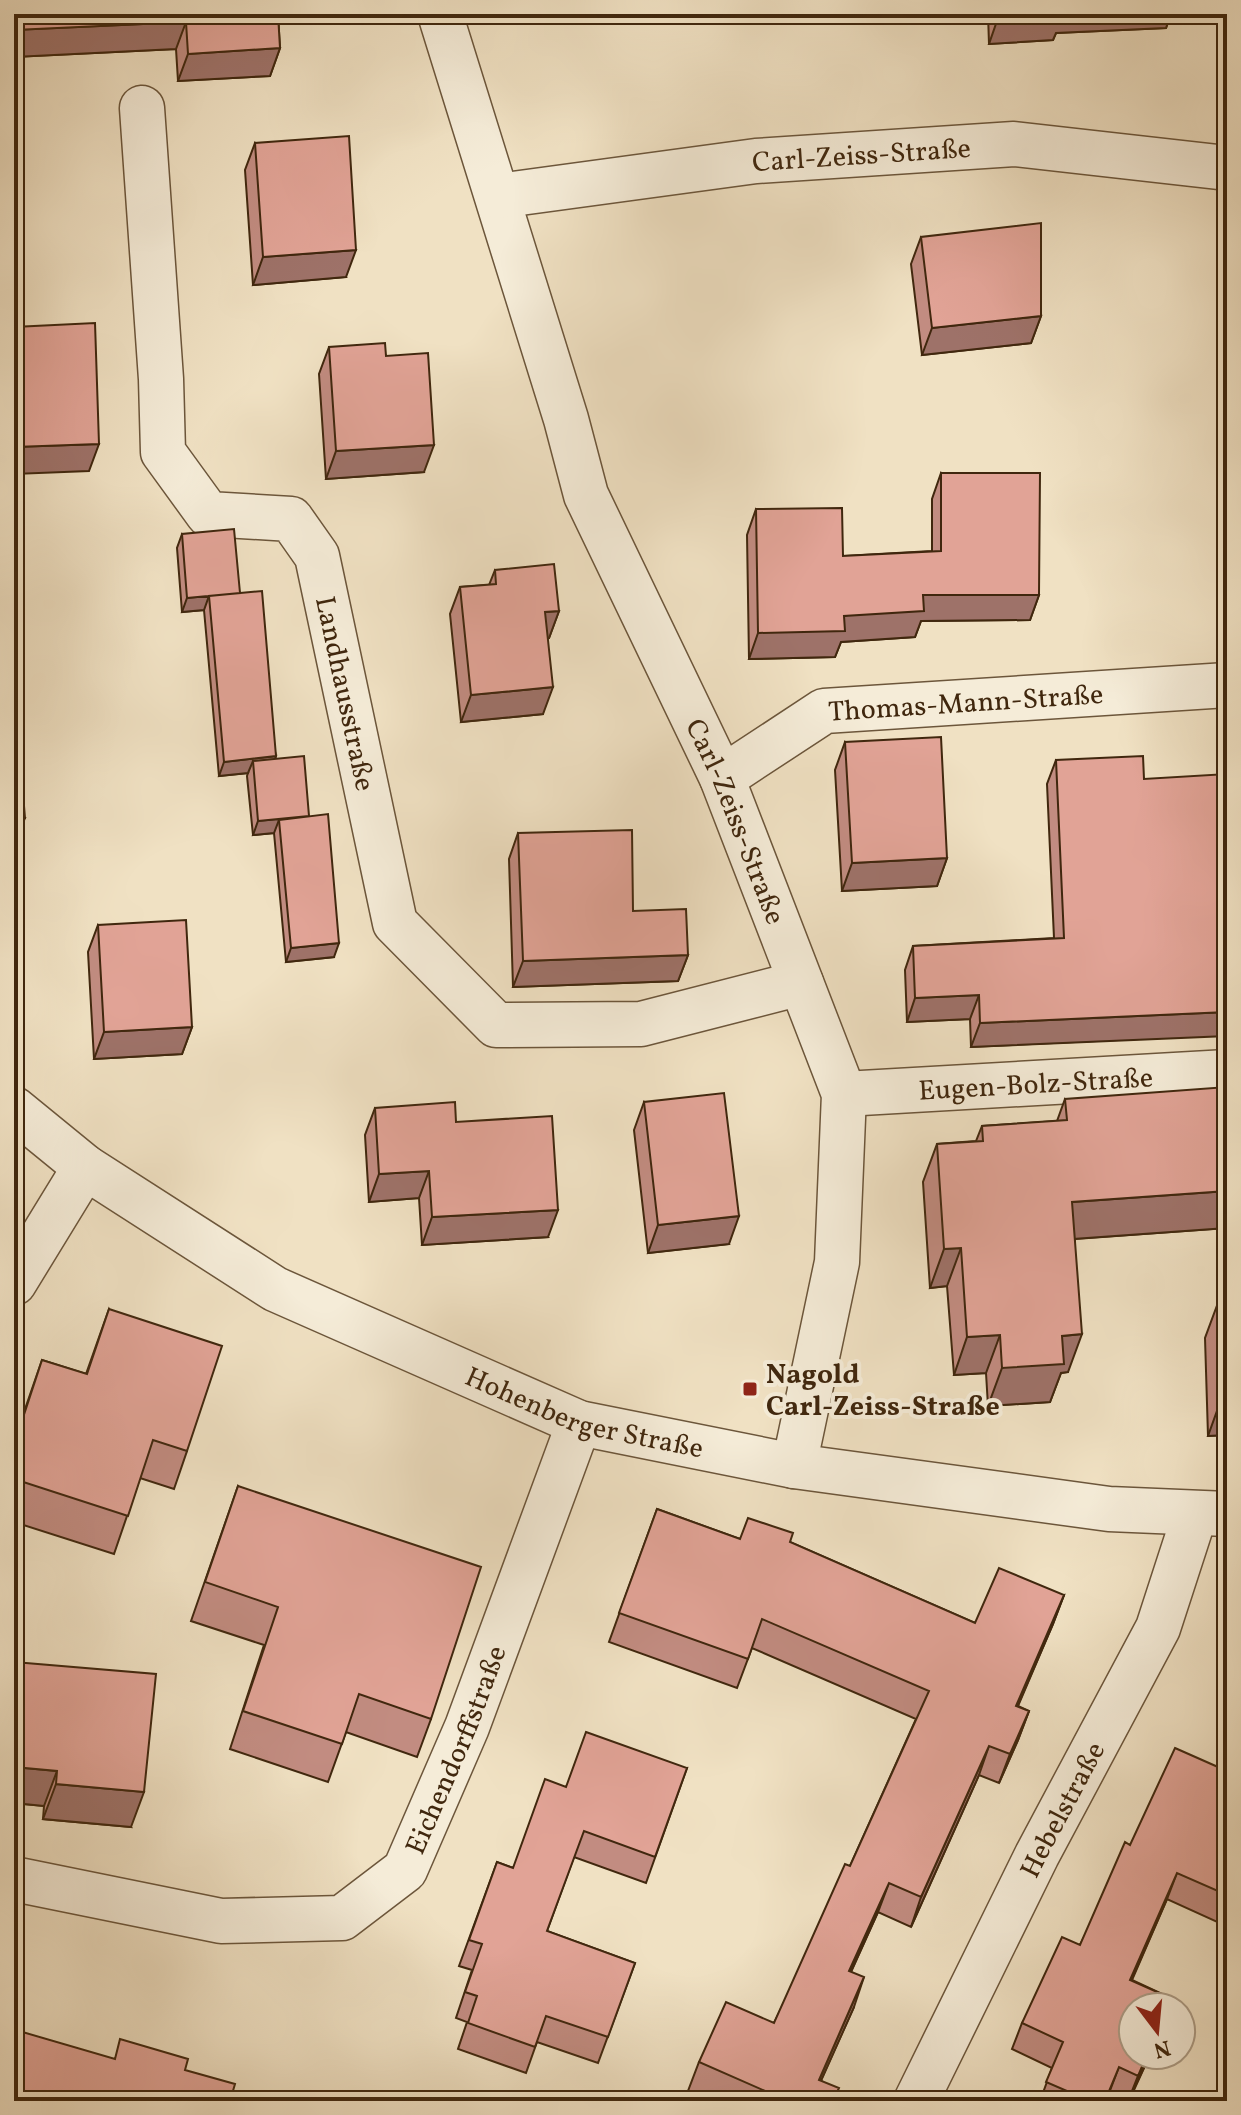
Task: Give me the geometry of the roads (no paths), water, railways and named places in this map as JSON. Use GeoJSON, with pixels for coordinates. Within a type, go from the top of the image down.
{"type":"FeatureCollection","features":[{"type":"Feature","properties":{"kind":"street","name":"Carl-Zeiss-Straße"},"geometry":{"type":"LineString","coordinates":[[440,14],[566,419],[586,495],[722,778],[844,1094],[837,1262],[794,1466]]}},
{"type":"Feature","properties":{"kind":"street","name":"Landhausstraße"},"geometry":{"type":"LineString","coordinates":[[142,108],[163,452],[208,514],[291,519],[317,556],[395,923],[496,1025],[641,1024],[801,983]]}},
{"type":"Feature","properties":{"kind":"street","name":"Carl-Zeiss-Straße"},"geometry":{"type":"LineString","coordinates":[[498,196],[756,161],[1014,144],[1227,168]]}},
{"type":"Feature","properties":{"kind":"street","name":"Thomas-Mann-Straße"},"geometry":{"type":"LineString","coordinates":[[722,778],[824,711],[1227,685]]}},
{"type":"Feature","properties":{"kind":"street","name":"Eugen-Bolz-Straße"},"geometry":{"type":"LineString","coordinates":[[844,1094],[1227,1072]]}},
{"type":"Feature","properties":{"kind":"street","name":"Hohenberger Straße"},"geometry":{"type":"LineString","coordinates":[[14,1109],[85,1167],[275,1289],[579,1423],[794,1466],[1109,1509],[1211,1514]]}},
{"type":"Feature","properties":{"kind":"street"},"geometry":{"type":"LineString","coordinates":[[14,1283],[85,1167]]}},
{"type":"Feature","properties":{"kind":"street","name":"Eichendorffstraße"},"geometry":{"type":"LineString","coordinates":[[14,1879],[221,1921],[267,1920],[342,1918],[405,1870],[467,1727],[579,1423]]}},
{"type":"Feature","properties":{"kind":"street","name":"Hebelstraße"},"geometry":{"type":"LineString","coordinates":[[916,2101],[1037,1855],[1158,1628],[1211,1514]]}},
{"type":"Feature","properties":{"kind":"place","name":"Nagold Carl-Zeiss-Straße"},"geometry":{"type":"Point","coordinates":[750,1389]}}]}
